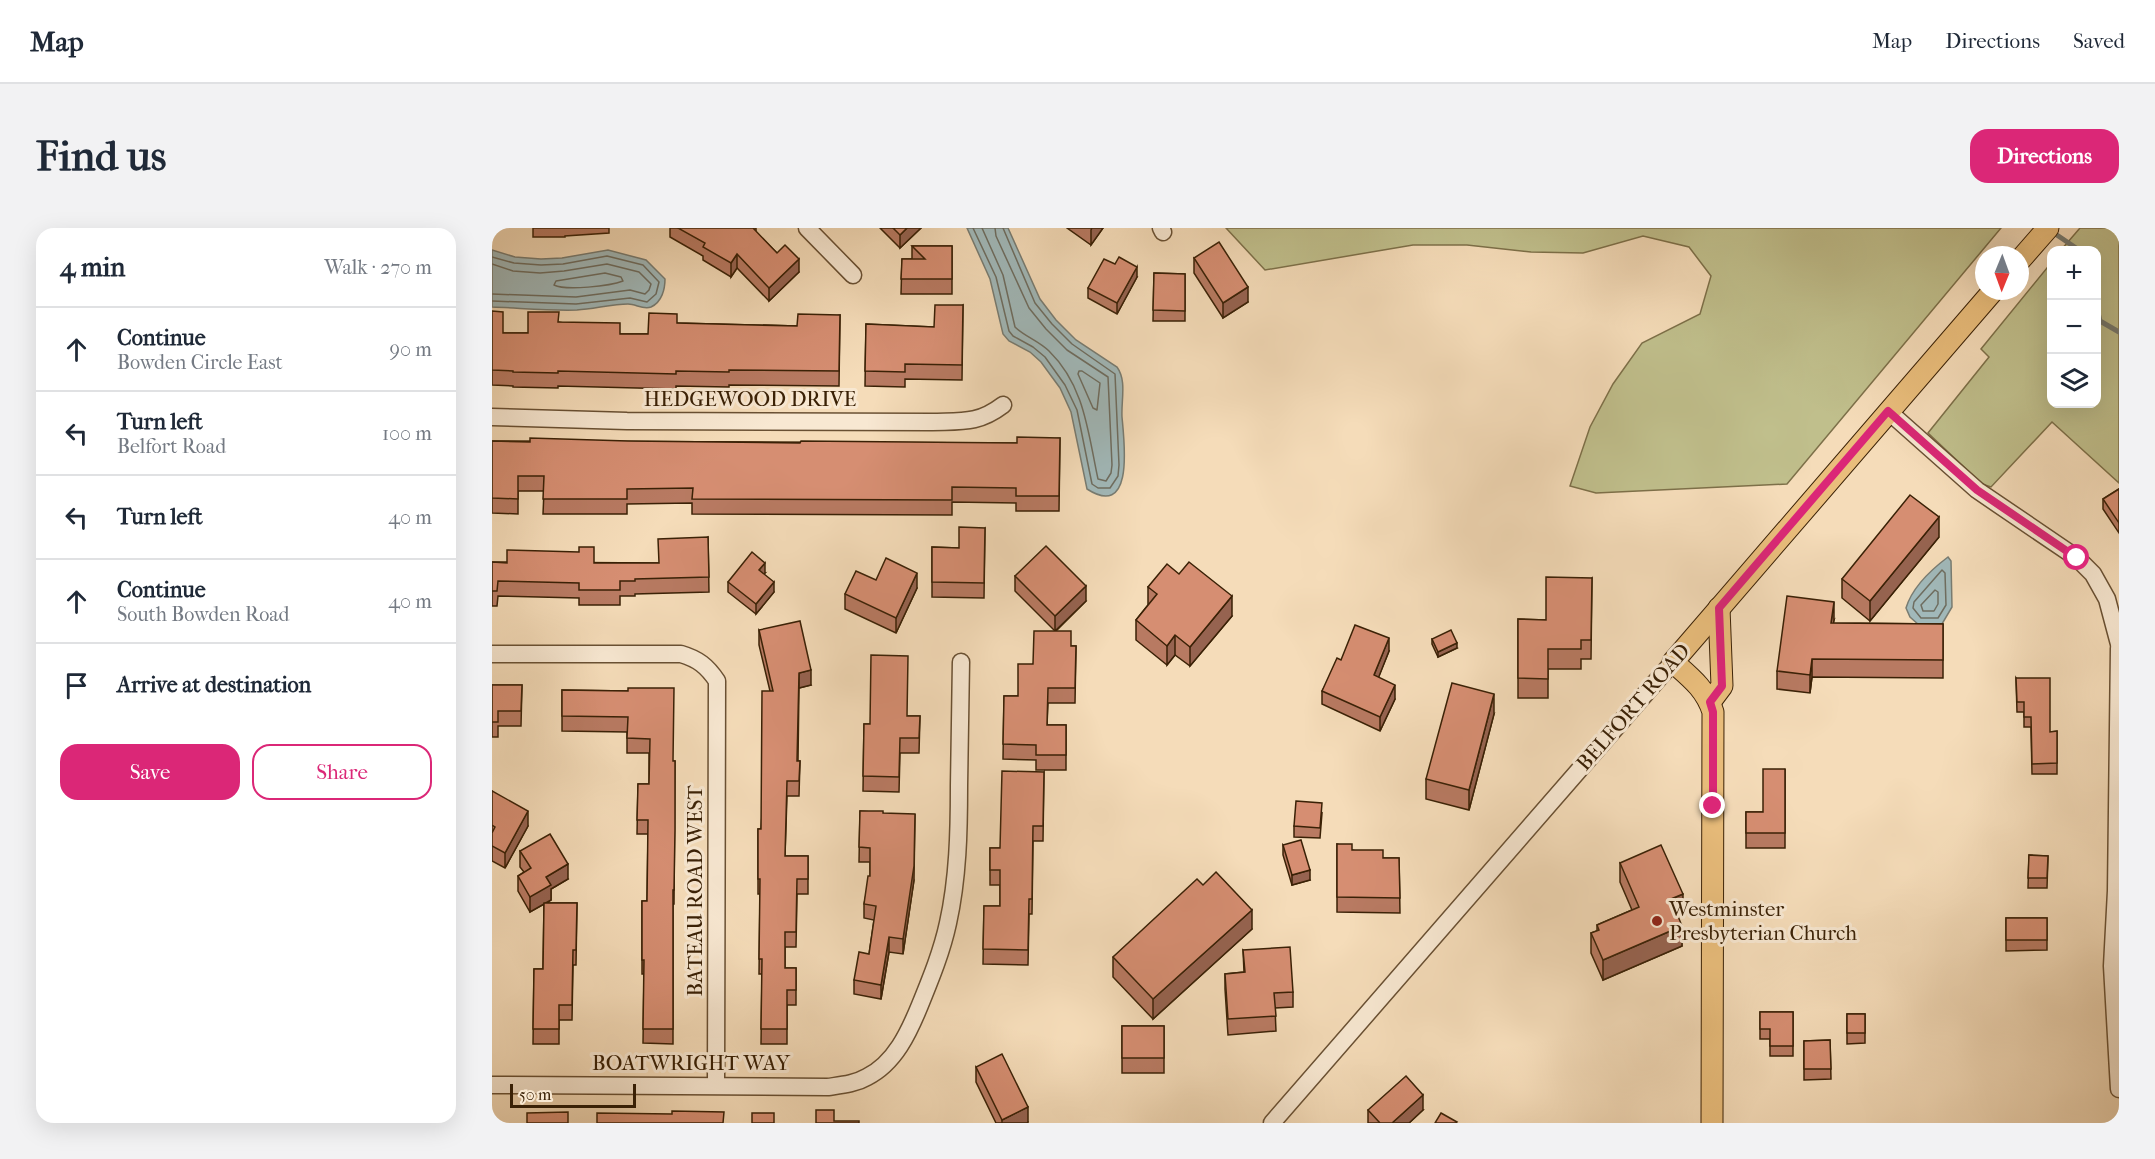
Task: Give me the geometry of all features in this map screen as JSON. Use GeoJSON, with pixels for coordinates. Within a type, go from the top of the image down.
{"type":"FeatureCollection","features":[{"type":"Feature","properties":{"kind":"main road"},"geometry":{"type":"LineString","coordinates":[[2029,250],[2048,228]]}},
{"type":"Feature","properties":{"kind":"main road","name":"BELFORT ROAD"},"geometry":{"type":"LineString","coordinates":[[1672,662],[1985,300]]}},
{"type":"Feature","properties":{"kind":"main road"},"geometry":{"type":"LineString","coordinates":[[1710,702],[1722,686],[1719,608]]}},
{"type":"Feature","properties":{"kind":"main road"},"geometry":{"type":"LineString","coordinates":[[1672,662],[1700,686],[1713,712],[1712,1123]]}},
{"type":"Feature","properties":{"kind":"street"},"geometry":{"type":"LineString","coordinates":[[807,228],[853,275]]}},
{"type":"Feature","properties":{"kind":"street","name":"HEDGEWOOD DRIVE"},"geometry":{"type":"LineString","coordinates":[[492,417],[627,421],[932,422],[971,421],[989,416],[1004,405]]}},
{"type":"Feature","properties":{"kind":"street"},"geometry":{"type":"LineString","coordinates":[[1888,411],[1977,490],[2077,558],[2093,574],[2108,599],[2119,646],[2118,843],[2112,966],[2119,1089]]}},
{"type":"Feature","properties":{"kind":"street","name":"BATEAU ROAD WEST"},"geometry":{"type":"LineString","coordinates":[[492,654],[681,654],[695,658],[707,667],[717,681],[716,1085]]}},
{"type":"Feature","properties":{"kind":"street","name":"BOATWRIGHT WAY"},"geometry":{"type":"LineString","coordinates":[[492,1085],[828,1087],[853,1084],[869,1077],[885,1065],[909,1032],[935,967],[948,922],[955,879],[959,829],[961,662]]}},
{"type":"Feature","properties":{"kind":"street","name":"BELFORT ROAD"},"geometry":{"type":"LineString","coordinates":[[1272,1123],[1672,662]]}},
{"type":"Feature","properties":{"kind":"shaded area"},"geometry":{"type":"Polygon","coordinates":[[[1226,228],[2001,228],[1986,246],[1975,246],[1975,259],[1787,484],[1596,493],[1570,486],[1590,427],[1613,384],[1642,343],[1700,314],[1711,276],[1689,247],[1643,236],[1583,253],[1531,252],[1467,245],[1413,245],[1265,270],[1226,228]]]}},
{"type":"Feature","properties":{"kind":"shaded area"},"geometry":{"type":"Polygon","coordinates":[[[2080,228],[2119,228],[2119,483],[2052,422],[1991,487],[1982,484],[1928,433],[1989,357],[1981,349],[2021,300],[2029,300],[2029,290],[2047,268],[2047,408],[2101,408],[2101,246],[2064,246],[2080,228]]]}},
{"type":"Feature","properties":{"kind":"water"},"geometry":{"type":"Polygon","coordinates":[[[967,228],[1008,228],[1040,299],[1056,320],[1076,340],[1117,367],[1120,372],[1123,384],[1124,458],[1120,486],[1113,494],[1102,496],[1087,489],[1071,412],[1060,388],[1041,362],[1030,352],[1009,341],[1003,334],[990,279],[967,228]]]}},
{"type":"Feature","properties":{"kind":"water"},"geometry":{"type":"Polygon","coordinates":[[[492,250],[515,257],[541,259],[562,258],[608,250],[646,260],[665,279],[663,291],[658,302],[648,308],[628,304],[577,310],[492,307],[492,250]]]}},
{"type":"Feature","properties":{"kind":"water"},"geometry":{"type":"Polygon","coordinates":[[[1948,557],[1951,561],[1952,607],[1942,624],[1919,625],[1910,617],[1906,608],[1913,593],[1923,580],[1948,557]]]}},
{"type":"Feature","properties":{"kind":"building"},"geometry":{"type":"Polygon","coordinates":[[[678,228],[753,228],[777,253],[785,245],[799,259],[769,288],[737,254],[731,263],[703,247],[705,243],[678,228]]]}},
{"type":"Feature","properties":{"kind":"building"},"geometry":{"type":"Polygon","coordinates":[[[893,228],[907,228],[900,235],[893,228]]]}},
{"type":"Feature","properties":{"kind":"building"},"geometry":{"type":"Polygon","coordinates":[[[1219,242],[1248,287],[1223,303],[1194,258],[1219,242]]]}},
{"type":"Feature","properties":{"kind":"building"},"geometry":{"type":"Polygon","coordinates":[[[912,246],[952,246],[952,279],[901,279],[902,259],[925,259],[912,246]]]}},
{"type":"Feature","properties":{"kind":"building"},"geometry":{"type":"Polygon","coordinates":[[[1119,257],[1137,267],[1117,303],[1088,288],[1104,259],[1115,264],[1119,257]]]}},
{"type":"Feature","properties":{"kind":"building"},"geometry":{"type":"Polygon","coordinates":[[[1154,273],[1185,274],[1185,311],[1153,310],[1154,273]]]}},
{"type":"Feature","properties":{"kind":"building"},"geometry":{"type":"Polygon","coordinates":[[[935,305],[963,305],[962,365],[905,364],[905,372],[865,371],[866,324],[934,327],[935,305]]]}},
{"type":"Feature","properties":{"kind":"building"},"geometry":{"type":"Polygon","coordinates":[[[492,311],[503,312],[503,333],[528,333],[528,312],[559,312],[558,322],[620,323],[620,334],[648,334],[649,313],[677,314],[677,323],[797,326],[798,314],[840,315],[839,371],[729,370],[729,372],[676,371],[676,374],[492,370],[492,311]]]}},
{"type":"Feature","properties":{"kind":"building"},"geometry":{"type":"Polygon","coordinates":[[[1017,437],[1060,438],[1059,496],[1016,496],[1016,488],[952,487],[952,500],[692,499],[693,488],[627,489],[627,499],[543,499],[544,476],[518,476],[518,499],[492,498],[492,441],[530,442],[530,438],[800,443],[801,441],[1017,443],[1017,437]]]}},
{"type":"Feature","properties":{"kind":"building"},"geometry":{"type":"Polygon","coordinates":[[[2119,489],[2119,523],[2103,499],[2119,489]]]}},
{"type":"Feature","properties":{"kind":"building"},"geometry":{"type":"Polygon","coordinates":[[[1910,495],[1939,517],[1870,601],[1842,579],[1910,495]]]}},
{"type":"Feature","properties":{"kind":"building"},"geometry":{"type":"Polygon","coordinates":[[[959,527],[985,528],[984,583],[932,582],[932,547],[959,548],[959,527]]]}},
{"type":"Feature","properties":{"kind":"building"},"geometry":{"type":"Polygon","coordinates":[[[708,537],[709,577],[620,581],[620,590],[579,590],[579,583],[498,581],[497,591],[492,591],[492,562],[507,563],[507,550],[579,552],[579,547],[594,547],[594,563],[659,563],[658,539],[708,537]]]}},
{"type":"Feature","properties":{"kind":"building"},"geometry":{"type":"Polygon","coordinates":[[[1046,546],[1086,586],[1055,616],[1015,576],[1046,546]]]}},
{"type":"Feature","properties":{"kind":"building"},"geometry":{"type":"Polygon","coordinates":[[[752,552],[765,563],[759,570],[774,582],[756,604],[728,582],[752,552]]]}},
{"type":"Feature","properties":{"kind":"building"},"geometry":{"type":"Polygon","coordinates":[[[886,558],[917,573],[896,618],[845,594],[856,571],[876,580],[886,558]]]}},
{"type":"Feature","properties":{"kind":"building"},"geometry":{"type":"Polygon","coordinates":[[[1189,562],[1232,596],[1190,647],[1175,635],[1167,646],[1136,620],[1157,594],[1148,587],[1167,564],[1179,574],[1189,562]]]}},
{"type":"Feature","properties":{"kind":"building"},"geometry":{"type":"Polygon","coordinates":[[[1546,577],[1592,578],[1591,640],[1581,640],[1581,649],[1548,649],[1548,679],[1518,678],[1518,619],[1546,620],[1546,577]]]}},
{"type":"Feature","properties":{"kind":"building"},"geometry":{"type":"Polygon","coordinates":[[[1787,596],[1834,602],[1831,623],[1943,624],[1943,660],[1812,659],[1810,675],[1777,671],[1787,596]]]}},
{"type":"Feature","properties":{"kind":"building"},"geometry":{"type":"Polygon","coordinates":[[[800,621],[811,670],[799,673],[797,761],[800,761],[799,781],[787,781],[785,856],[808,856],[808,879],[797,879],[796,932],[785,932],[785,968],[796,968],[796,990],[787,990],[787,1029],[761,1029],[762,959],[759,959],[758,829],[761,829],[762,691],[773,691],[759,630],[800,621]]]}},
{"type":"Feature","properties":{"kind":"building"},"geometry":{"type":"Polygon","coordinates":[[[1355,625],[1389,638],[1374,675],[1395,685],[1380,717],[1322,691],[1337,658],[1341,660],[1355,625]]]}},
{"type":"Feature","properties":{"kind":"building"},"geometry":{"type":"Polygon","coordinates":[[[1451,630],[1457,643],[1438,652],[1432,639],[1451,630]]]}},
{"type":"Feature","properties":{"kind":"building"},"geometry":{"type":"Polygon","coordinates":[[[1034,631],[1071,631],[1071,646],[1076,646],[1075,688],[1048,688],[1047,725],[1066,725],[1066,755],[1036,755],[1036,745],[1003,744],[1004,696],[1018,696],[1018,664],[1033,664],[1034,631]]]}},
{"type":"Feature","properties":{"kind":"building"},"geometry":{"type":"Polygon","coordinates":[[[871,655],[908,656],[907,716],[920,716],[919,738],[900,738],[899,777],[863,776],[864,724],[870,724],[871,655]]]}},
{"type":"Feature","properties":{"kind":"building"},"geometry":{"type":"Polygon","coordinates":[[[2016,678],[2050,678],[2050,732],[2057,731],[2057,763],[2032,764],[2031,717],[2024,717],[2024,702],[2017,702],[2016,678]]]}},
{"type":"Feature","properties":{"kind":"building"},"geometry":{"type":"Polygon","coordinates":[[[1452,683],[1494,694],[1469,790],[1426,779],[1452,683]]]}},
{"type":"Feature","properties":{"kind":"building"},"geometry":{"type":"Polygon","coordinates":[[[492,685],[522,685],[521,711],[498,711],[498,722],[492,722],[492,685]]]}},
{"type":"Feature","properties":{"kind":"building"},"geometry":{"type":"Polygon","coordinates":[[[628,688],[674,688],[673,1029],[643,1029],[642,901],[647,901],[648,820],[637,820],[638,784],[649,784],[650,739],[627,738],[628,717],[562,716],[562,690],[628,691],[628,688]]]}},
{"type":"Feature","properties":{"kind":"building"},"geometry":{"type":"Polygon","coordinates":[[[1763,769],[1785,769],[1785,833],[1746,833],[1746,812],[1763,812],[1763,769]]]}},
{"type":"Feature","properties":{"kind":"building"},"geometry":{"type":"Polygon","coordinates":[[[1002,771],[1044,772],[1043,826],[1033,826],[1032,899],[1029,899],[1028,950],[983,949],[984,906],[1000,906],[1000,870],[990,870],[990,848],[1000,848],[1002,771]]]}},
{"type":"Feature","properties":{"kind":"building"},"geometry":{"type":"Polygon","coordinates":[[[492,791],[528,811],[505,853],[492,846],[492,833],[495,827],[492,825],[492,791]]]}},
{"type":"Feature","properties":{"kind":"building"},"geometry":{"type":"Polygon","coordinates":[[[1296,801],[1322,803],[1320,828],[1294,826],[1296,801]]]}},
{"type":"Feature","properties":{"kind":"building"},"geometry":{"type":"Polygon","coordinates":[[[860,811],[915,814],[914,866],[903,939],[889,937],[881,985],[854,980],[859,952],[869,954],[876,906],[864,904],[868,876],[870,876],[870,848],[859,847],[860,811]]]}},
{"type":"Feature","properties":{"kind":"building"},"geometry":{"type":"Polygon","coordinates":[[[550,834],[568,864],[546,877],[551,885],[530,897],[518,876],[531,868],[520,851],[550,834]]]}},
{"type":"Feature","properties":{"kind":"building"},"geometry":{"type":"Polygon","coordinates":[[[1301,840],[1310,870],[1292,875],[1283,845],[1301,840]]]}},
{"type":"Feature","properties":{"kind":"building"},"geometry":{"type":"Polygon","coordinates":[[[1337,844],[1352,844],[1352,850],[1383,850],[1383,858],[1399,858],[1400,898],[1337,897],[1337,844]]]}},
{"type":"Feature","properties":{"kind":"building"},"geometry":{"type":"Polygon","coordinates":[[[1661,845],[1683,894],[1671,899],[1682,926],[1603,960],[1591,933],[1599,930],[1597,925],[1639,907],[1620,863],[1661,845]]]}},
{"type":"Feature","properties":{"kind":"building"},"geometry":{"type":"Polygon","coordinates":[[[2029,855],[2048,856],[2047,878],[2028,878],[2029,855]]]}},
{"type":"Feature","properties":{"kind":"building"},"geometry":{"type":"Polygon","coordinates":[[[1216,872],[1252,910],[1153,999],[1113,957],[1197,879],[1203,885],[1216,872]]]}},
{"type":"Feature","properties":{"kind":"building"},"geometry":{"type":"Polygon","coordinates":[[[544,903],[577,903],[572,1005],[559,1005],[559,1029],[533,1029],[534,969],[543,969],[544,903]]]}},
{"type":"Feature","properties":{"kind":"building"},"geometry":{"type":"Polygon","coordinates":[[[2006,918],[2047,918],[2047,940],[2006,940],[2006,918]]]}},
{"type":"Feature","properties":{"kind":"building"},"geometry":{"type":"Polygon","coordinates":[[[1290,947],[1293,992],[1274,993],[1276,1016],[1228,1019],[1225,974],[1245,972],[1243,950],[1290,947]]]}},
{"type":"Feature","properties":{"kind":"building"},"geometry":{"type":"Polygon","coordinates":[[[1760,1012],[1793,1012],[1793,1046],[1770,1046],[1770,1029],[1760,1029],[1760,1012]]]}},
{"type":"Feature","properties":{"kind":"building"},"geometry":{"type":"Polygon","coordinates":[[[1847,1014],[1865,1014],[1865,1033],[1847,1033],[1847,1014]]]}},
{"type":"Feature","properties":{"kind":"building"},"geometry":{"type":"Polygon","coordinates":[[[1122,1026],[1164,1026],[1164,1058],[1122,1058],[1122,1026]]]}},
{"type":"Feature","properties":{"kind":"building"},"geometry":{"type":"Polygon","coordinates":[[[1830,1040],[1831,1069],[1804,1069],[1804,1041],[1830,1040]]]}},
{"type":"Feature","properties":{"kind":"building"},"geometry":{"type":"Polygon","coordinates":[[[1002,1054],[1028,1107],[1002,1120],[976,1067],[1002,1054]]]}},
{"type":"Feature","properties":{"kind":"building"},"geometry":{"type":"Polygon","coordinates":[[[1406,1076],[1423,1095],[1392,1123],[1380,1123],[1368,1110],[1406,1076]]]}},
{"type":"Feature","properties":{"kind":"building"},"geometry":{"type":"Polygon","coordinates":[[[816,1110],[834,1110],[834,1121],[859,1121],[859,1123],[816,1123],[816,1110]]]}},
{"type":"Feature","properties":{"kind":"building"},"geometry":{"type":"Polygon","coordinates":[[[672,1111],[724,1112],[723,1123],[597,1123],[597,1113],[672,1114],[672,1111]]]}},
{"type":"Feature","properties":{"kind":"building"},"geometry":{"type":"Polygon","coordinates":[[[568,1112],[568,1123],[527,1123],[527,1113],[568,1112]]]}},
{"type":"Feature","properties":{"kind":"building"},"geometry":{"type":"Polygon","coordinates":[[[752,1113],[774,1113],[774,1123],[752,1123],[752,1113]]]}},
{"type":"Feature","properties":{"kind":"building"},"geometry":{"type":"Polygon","coordinates":[[[1441,1113],[1457,1122],[1435,1123],[1441,1113]]]}},
{"type":"Feature","properties":{"kind":"waterway"},"geometry":{"type":"LineString","coordinates":[[2051,231],[2073,246]]}},
{"type":"Feature","properties":{"kind":"waterway"},"geometry":{"type":"LineString","coordinates":[[2101,322],[2119,332]]}},
{"type":"Feature","properties":{"kind":"place","name":"Westminster Presbyterian Church"},"geometry":{"type":"Point","coordinates":[1657,921]}},
{"type":"Feature","properties":{"kind":"route"},"geometry":{"type":"LineString","coordinates":[[1713,806],[1713,712],[1710,702],[1722,686],[1719,608],[1888,411],[1977,490],[2077,558]]}}]}
